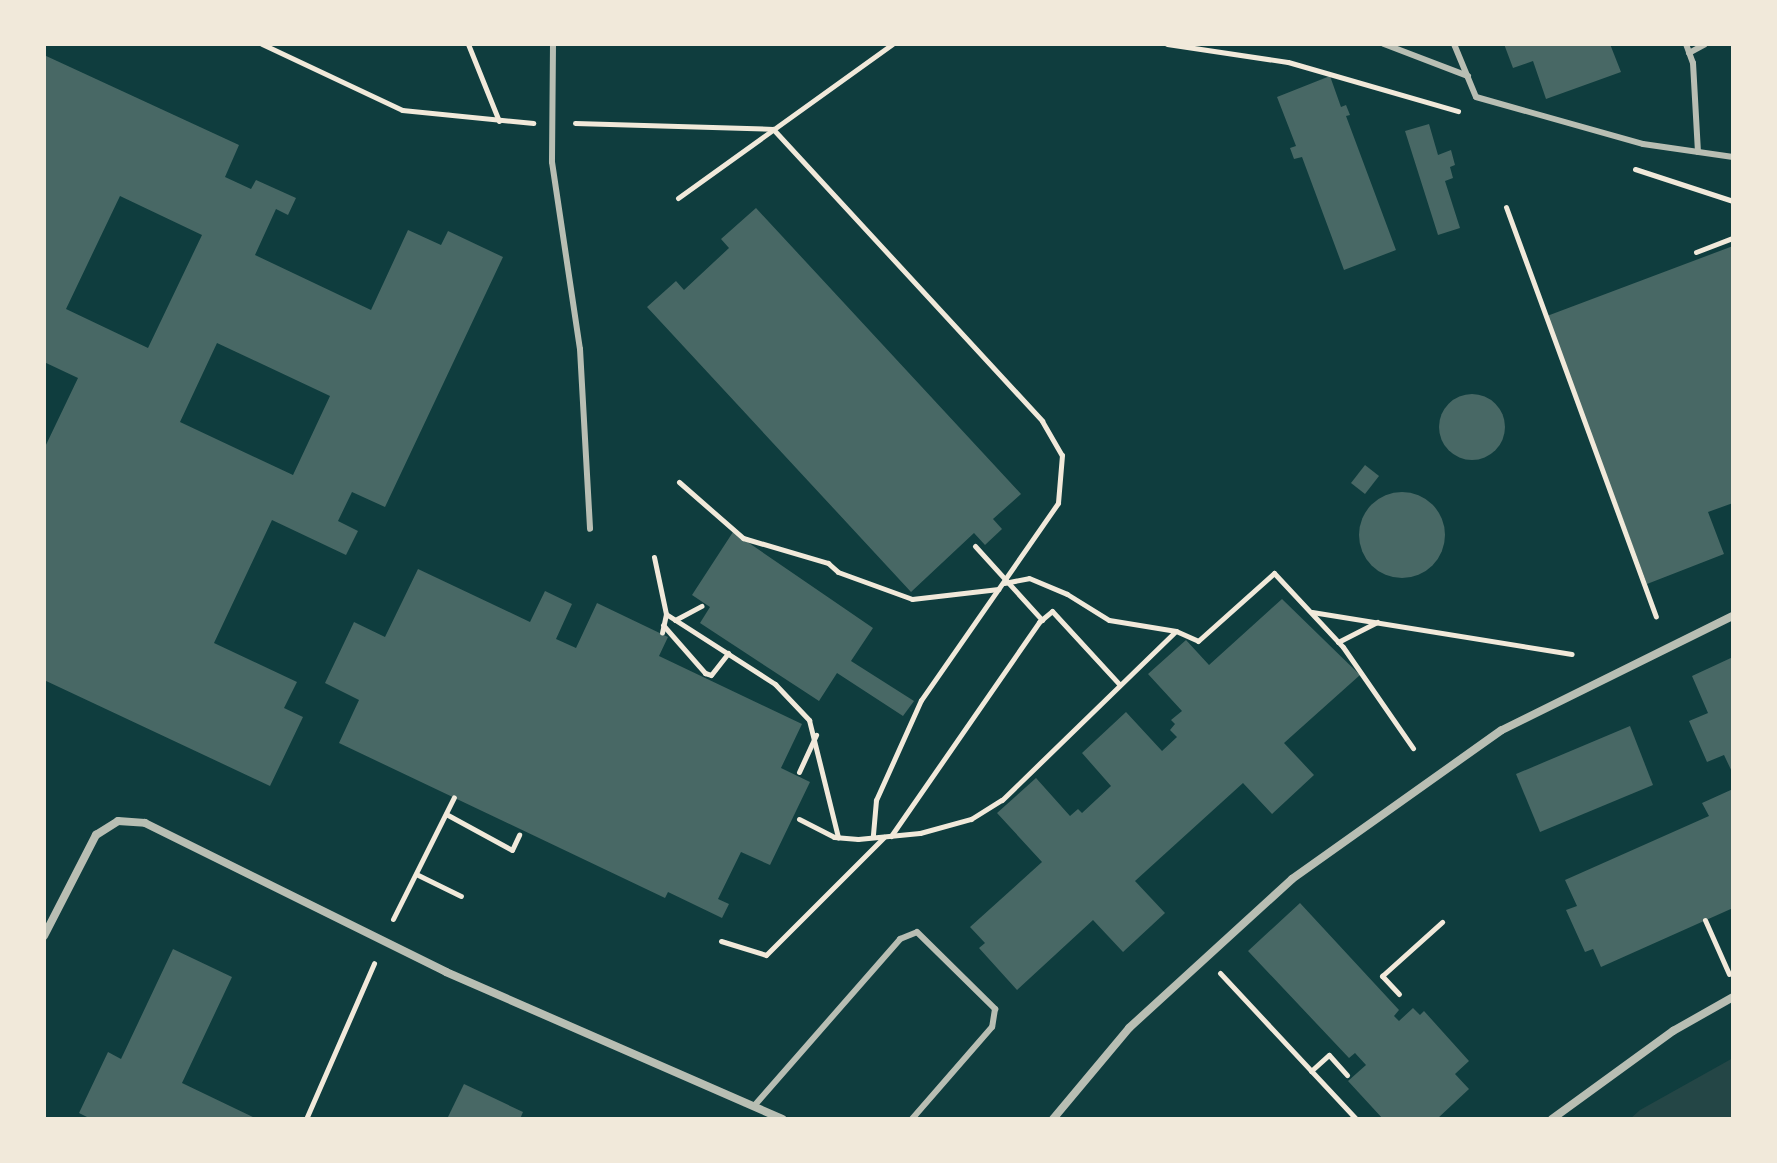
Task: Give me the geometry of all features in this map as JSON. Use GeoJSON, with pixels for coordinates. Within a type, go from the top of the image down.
{"type":"FeatureCollection","features":[{"type":"Feature","properties":{"kind":"street"},"geometry":{"type":"LineString","coordinates":[[1053,1119],[1129,1028],[1292,879],[1502,730],[1733,616]]}},
{"type":"Feature","properties":{"kind":"street"},"geometry":{"type":"LineString","coordinates":[[44,936],[96,835],[118,821],[145,823],[446,972],[779,1118]]}},
{"type":"Feature","properties":{"kind":"street"},"geometry":{"type":"LineString","coordinates":[[1552,1119],[1673,1031],[1733,997]]}},
{"type":"Feature","properties":{"kind":"lane"},"geometry":{"type":"LineString","coordinates":[[553,44],[552,162],[580,349],[590,529]]}},
{"type":"Feature","properties":{"kind":"lane"},"geometry":{"type":"LineString","coordinates":[[1384,44],[1468,76]]}},
{"type":"Feature","properties":{"kind":"lane"},"geometry":{"type":"LineString","coordinates":[[1454,44],[1476,97],[1643,144],[1733,157]]}},
{"type":"Feature","properties":{"kind":"lane"},"geometry":{"type":"LineString","coordinates":[[1686,44],[1698,152]]}},
{"type":"Feature","properties":{"kind":"lane"},"geometry":{"type":"LineString","coordinates":[[1689,53],[1705,44]]}},
{"type":"Feature","properties":{"kind":"lane"},"geometry":{"type":"LineString","coordinates":[[754,1106],[900,939],[917,932],[995,1009],[992,1027],[912,1119]]}},
{"type":"Feature","properties":{"kind":"path"},"geometry":{"type":"LineString","coordinates":[[262,44],[402,110],[534,123]]}},
{"type":"Feature","properties":{"kind":"path"},"geometry":{"type":"LineString","coordinates":[[468,44],[499,121]]}},
{"type":"Feature","properties":{"kind":"path"},"geometry":{"type":"LineString","coordinates":[[678,198],[892,44]]}},
{"type":"Feature","properties":{"kind":"path"},"geometry":{"type":"LineString","coordinates":[[1167,44],[1288,62],[1471,115]]}},
{"type":"Feature","properties":{"kind":"path"},"geometry":{"type":"LineString","coordinates":[[575,123],[773,129],[1042,421],[1062,455],[1064,480],[1058,503],[921,700],[876,800],[873,837]]}},
{"type":"Feature","properties":{"kind":"path"},"geometry":{"type":"LineString","coordinates":[[1622,165],[1733,201]]}},
{"type":"Feature","properties":{"kind":"path"},"geometry":{"type":"LineString","coordinates":[[1506,207],[1656,616]]}},
{"type":"Feature","properties":{"kind":"path"},"geometry":{"type":"LineString","coordinates":[[1696,252],[1733,238]]}},
{"type":"Feature","properties":{"kind":"path"},"geometry":{"type":"LineString","coordinates":[[679,482],[743,538],[828,563],[838,572],[912,599],[999,589]]}},
{"type":"Feature","properties":{"kind":"path"},"geometry":{"type":"LineString","coordinates":[[975,546],[1042,620]]}},
{"type":"Feature","properties":{"kind":"path"},"geometry":{"type":"LineString","coordinates":[[654,557],[666,614],[662,633]]}},
{"type":"Feature","properties":{"kind":"path"},"geometry":{"type":"LineString","coordinates":[[1004,583],[1029,578],[1067,594],[1109,620],[1176,631],[1198,641],[1274,573],[1338,642],[1413,748]]}},
{"type":"Feature","properties":{"kind":"path"},"geometry":{"type":"LineString","coordinates":[[675,620],[701,606]]}},
{"type":"Feature","properties":{"kind":"path"},"geometry":{"type":"LineString","coordinates":[[721,941],[766,955],[888,836],[1042,620],[1052,611],[1120,685]]}},
{"type":"Feature","properties":{"kind":"path"},"geometry":{"type":"LineString","coordinates":[[1310,611],[1572,654]]}},
{"type":"Feature","properties":{"kind":"path"},"geometry":{"type":"LineString","coordinates":[[666,614],[775,684],[816,734],[838,837]]}},
{"type":"Feature","properties":{"kind":"path"},"geometry":{"type":"LineString","coordinates":[[1338,642],[1377,621]]}},
{"type":"Feature","properties":{"kind":"path"},"geometry":{"type":"LineString","coordinates":[[663,625],[705,673],[711,675],[728,653]]}},
{"type":"Feature","properties":{"kind":"path"},"geometry":{"type":"LineString","coordinates":[[799,819],[838,837],[873,837],[971,819],[1002,800],[1176,631]]}},
{"type":"Feature","properties":{"kind":"path"},"geometry":{"type":"LineString","coordinates":[[799,772],[816,734]]}},
{"type":"Feature","properties":{"kind":"path"},"geometry":{"type":"LineString","coordinates":[[393,919],[454,797]]}},
{"type":"Feature","properties":{"kind":"path"},"geometry":{"type":"LineString","coordinates":[[446,814],[512,850],[519,835]]}},
{"type":"Feature","properties":{"kind":"path"},"geometry":{"type":"LineString","coordinates":[[416,874],[461,896]]}},
{"type":"Feature","properties":{"kind":"path"},"geometry":{"type":"LineString","coordinates":[[1705,920],[1731,979]]}},
{"type":"Feature","properties":{"kind":"path"},"geometry":{"type":"LineString","coordinates":[[1399,994],[1382,976],[1442,922]]}},
{"type":"Feature","properties":{"kind":"path"},"geometry":{"type":"LineString","coordinates":[[1206,958],[1356,1119]]}},
{"type":"Feature","properties":{"kind":"path"},"geometry":{"type":"LineString","coordinates":[[306,1119],[374,963]]}},
{"type":"Feature","properties":{"kind":"path"},"geometry":{"type":"LineString","coordinates":[[1311,1071],[1329,1055],[1347,1075]]}},
{"type":"Feature","properties":{"kind":"shaded area"},"geometry":{"type":"Polygon","coordinates":[[[1733,1058],[1733,1119],[1630,1119],[1640,1110],[1733,1058]]]}},
{"type":"Feature","properties":{"kind":"building"},"geometry":{"type":"Polygon","coordinates":[[[1504,44],[1610,44],[1621,72],[1546,99],[1533,61],[1513,68],[1504,44]]]}},
{"type":"Feature","properties":{"kind":"building"},"geometry":{"type":"Polygon","coordinates":[[[44,55],[239,145],[225,177],[251,189],[256,180],[296,198],[288,215],[276,209],[255,255],[371,310],[408,230],[441,245],[448,231],[503,257],[385,507],[352,492],[338,521],[358,531],[346,555],[272,520],[214,643],[297,682],[284,708],[303,717],[270,786],[44,680],[44,449],[78,378],[44,362],[44,55]],[[120,196],[66,309],[148,348],[202,235],[120,196]],[[217,343],[180,422],[293,475],[330,396],[217,343]]]}},
{"type":"Feature","properties":{"kind":"building"},"geometry":{"type":"Polygon","coordinates":[[[1330,76],[1341,107],[1346,105],[1350,115],[1346,116],[1396,250],[1344,270],[1302,157],[1294,159],[1290,148],[1296,146],[1277,97],[1330,76]]]}},
{"type":"Feature","properties":{"kind":"building"},"geometry":{"type":"Polygon","coordinates":[[[1429,124],[1438,155],[1451,150],[1455,165],[1450,167],[1453,178],[1445,181],[1460,228],[1438,235],[1405,131],[1429,124]]]}},
{"type":"Feature","properties":{"kind":"building"},"geometry":{"type":"Polygon","coordinates":[[[756,208],[1021,494],[993,519],[1002,529],[985,545],[974,533],[911,592],[647,307],[676,281],[684,290],[729,248],[721,239],[756,208]]]}},
{"type":"Feature","properties":{"kind":"building"},"geometry":{"type":"Polygon","coordinates":[[[1733,246],[1733,503],[1708,512],[1724,554],[1647,584],[1547,316],[1733,246]]]}},
{"type":"Feature","properties":{"kind":"building"},"geometry":{"type":"Polygon","coordinates":[[[1472,394],[1485,397],[1495,404],[1502,414],[1505,427],[1502,440],[1495,450],[1485,457],[1472,460],[1459,457],[1449,450],[1442,440],[1439,427],[1442,414],[1449,404],[1459,397],[1472,394]]]}},
{"type":"Feature","properties":{"kind":"building"},"geometry":{"type":"Polygon","coordinates":[[[1365,465],[1379,476],[1365,494],[1351,483],[1365,465]]]}},
{"type":"Feature","properties":{"kind":"building"},"geometry":{"type":"Polygon","coordinates":[[[1402,492],[1418,496],[1432,505],[1441,519],[1445,535],[1441,551],[1432,565],[1418,574],[1402,578],[1386,574],[1372,565],[1363,551],[1359,535],[1363,519],[1372,505],[1386,496],[1402,492]]]}},
{"type":"Feature","properties":{"kind":"building"},"geometry":{"type":"Polygon","coordinates":[[[733,532],[873,628],[851,661],[914,701],[903,716],[837,673],[819,701],[700,623],[710,607],[692,595],[733,532]]]}},
{"type":"Feature","properties":{"kind":"building"},"geometry":{"type":"Polygon","coordinates":[[[418,569],[530,622],[545,591],[572,604],[556,639],[576,648],[597,603],[668,637],[659,656],[802,724],[781,768],[810,782],[770,865],[741,852],[718,899],[729,904],[722,918],[668,892],[665,898],[339,743],[359,700],[325,683],[354,622],[385,637],[418,569]]]}},
{"type":"Feature","properties":{"kind":"building"},"geometry":{"type":"Polygon","coordinates":[[[1282,599],[1360,675],[1284,743],[1314,775],[1272,814],[1243,783],[1135,881],[1165,913],[1123,952],[1093,920],[1017,990],[979,948],[985,943],[970,927],[1042,862],[997,813],[1036,778],[1070,816],[1078,809],[1082,813],[1111,786],[1082,753],[1126,712],[1162,751],[1177,737],[1170,730],[1175,724],[1171,720],[1182,711],[1148,674],[1186,640],[1209,665],[1282,599]]]}},
{"type":"Feature","properties":{"kind":"building"},"geometry":{"type":"Polygon","coordinates":[[[1733,657],[1733,774],[1724,755],[1707,762],[1689,721],[1708,713],[1692,676],[1733,657]]]}},
{"type":"Feature","properties":{"kind":"building"},"geometry":{"type":"Polygon","coordinates":[[[1630,726],[1653,785],[1540,832],[1516,774],[1630,726]]]}},
{"type":"Feature","properties":{"kind":"building"},"geometry":{"type":"Polygon","coordinates":[[[1733,789],[1733,908],[1601,967],[1593,949],[1585,952],[1566,910],[1577,906],[1565,880],[1709,816],[1702,803],[1733,789]]]}},
{"type":"Feature","properties":{"kind":"building"},"geometry":{"type":"Polygon","coordinates":[[[1300,903],[1399,1010],[1394,1016],[1399,1021],[1413,1008],[1420,1015],[1424,1011],[1469,1061],[1455,1074],[1469,1089],[1437,1119],[1383,1119],[1348,1081],[1366,1065],[1355,1053],[1349,1058],[1248,951],[1300,903]]]}},
{"type":"Feature","properties":{"kind":"building"},"geometry":{"type":"Polygon","coordinates":[[[173,949],[232,977],[182,1083],[257,1119],[91,1119],[79,1113],[108,1052],[121,1059],[173,949]]]}},
{"type":"Feature","properties":{"kind":"building"},"geometry":{"type":"Polygon","coordinates":[[[464,1084],[523,1112],[520,1119],[447,1119],[464,1084]]]}}]}
